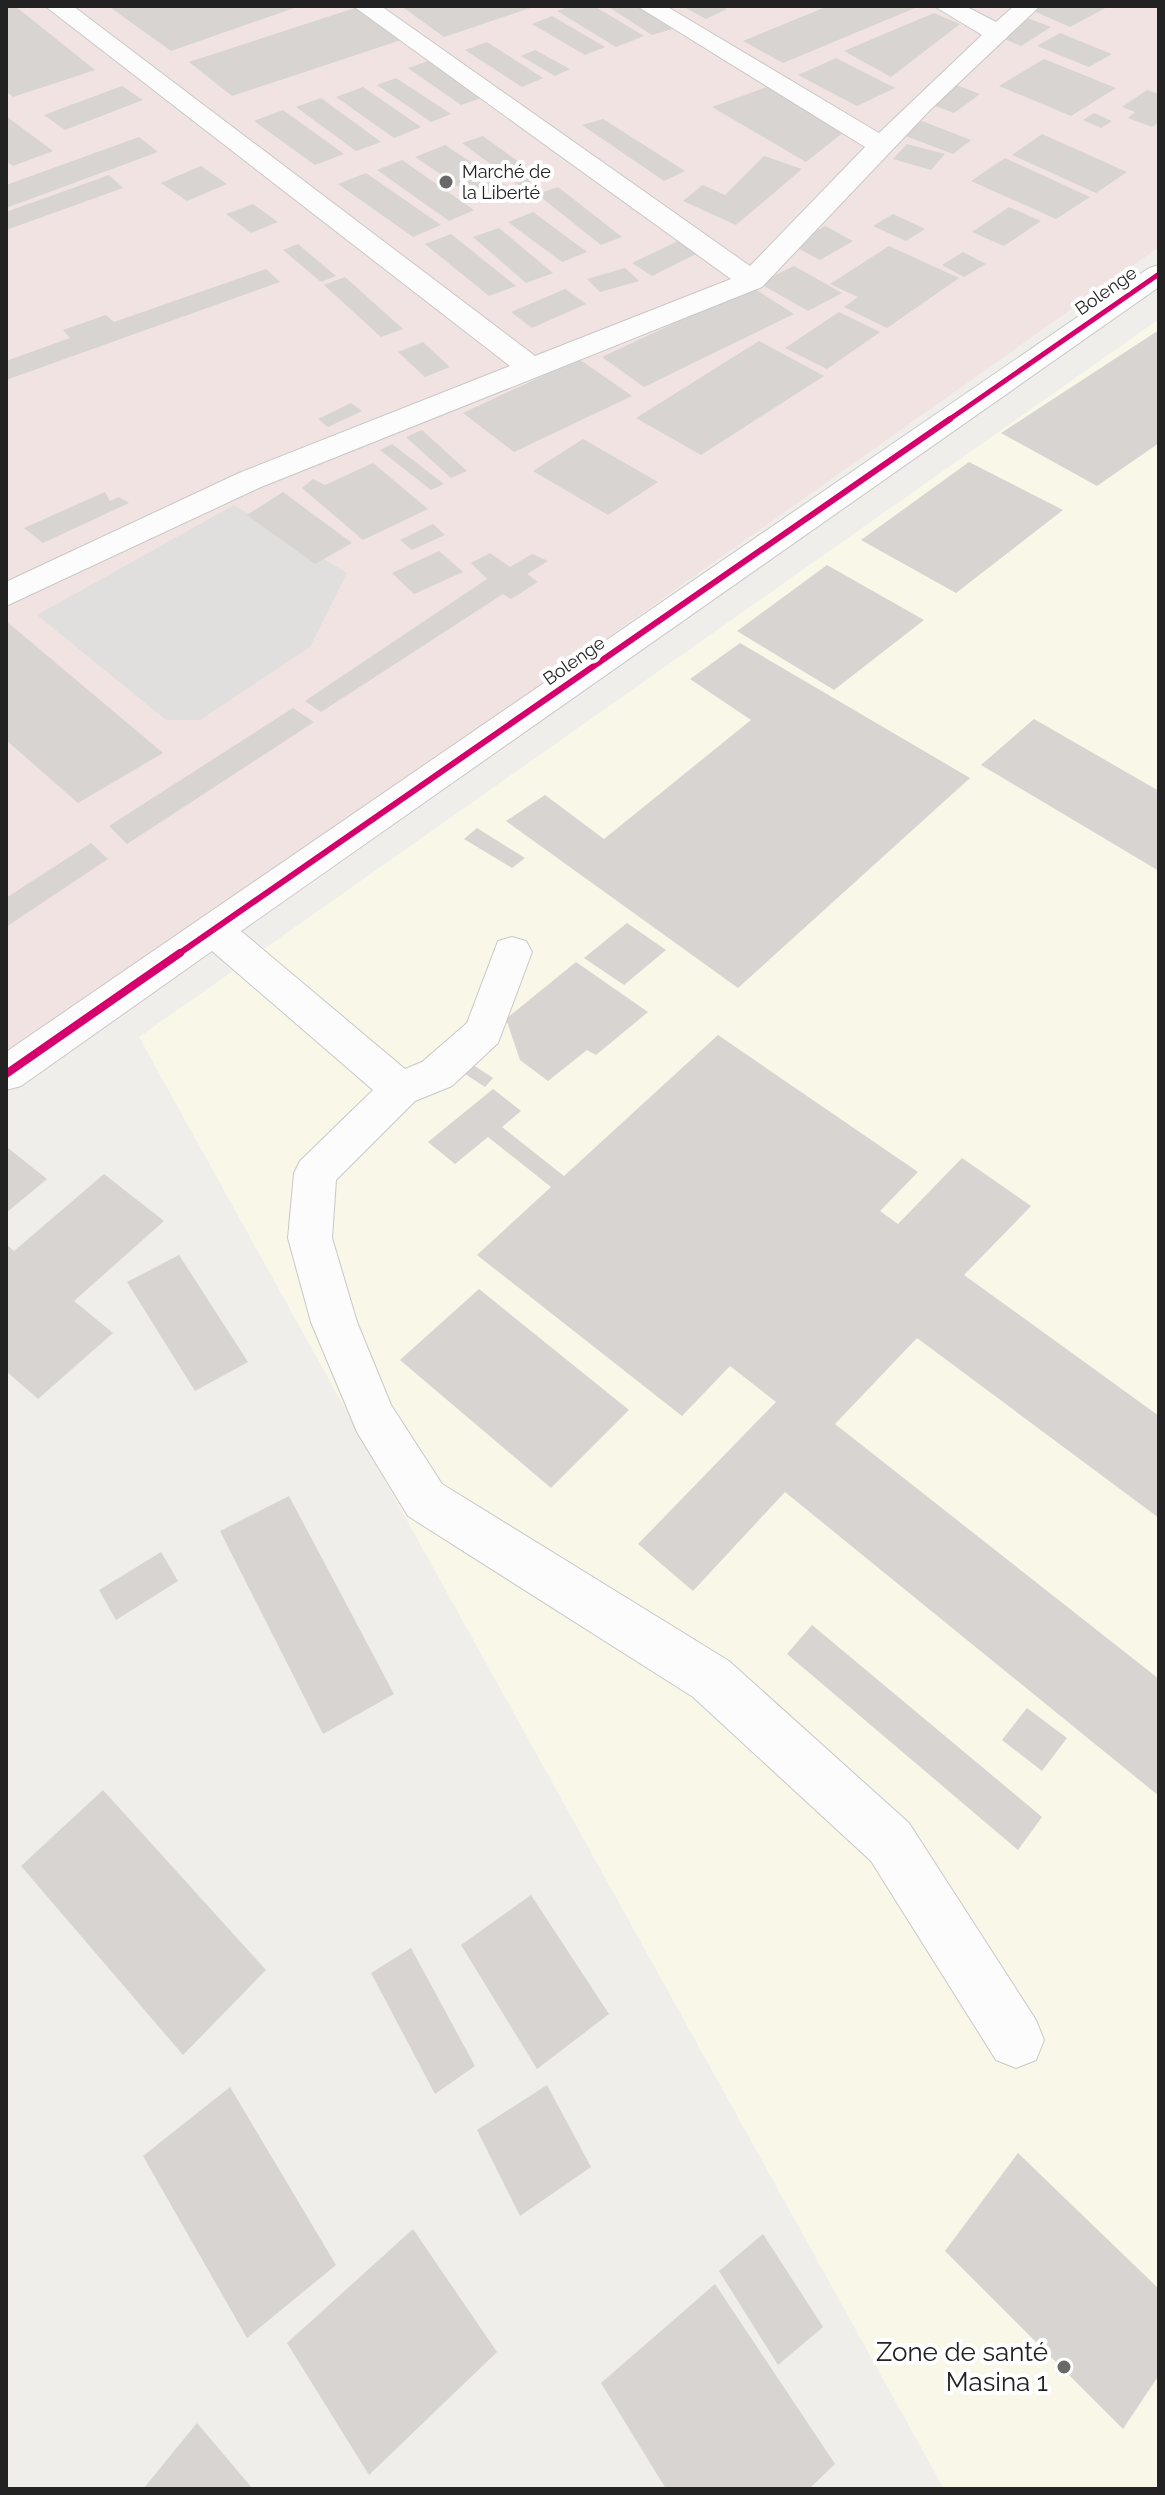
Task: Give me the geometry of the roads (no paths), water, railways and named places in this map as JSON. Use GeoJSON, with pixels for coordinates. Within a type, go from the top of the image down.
{"type":"FeatureCollection","features":[{"type":"Feature","properties":{"kind":"street"},"geometry":{"type":"LineString","coordinates":[[57,6],[531,368]]}},
{"type":"Feature","properties":{"kind":"street"},"geometry":{"type":"LineString","coordinates":[[365,6],[752,281]]}},
{"type":"Feature","properties":{"kind":"street"},"geometry":{"type":"LineString","coordinates":[[649,6],[882,146]]}},
{"type":"Feature","properties":{"kind":"street"},"geometry":{"type":"LineString","coordinates":[[946,6],[1000,34]]}},
{"type":"Feature","properties":{"kind":"street"},"geometry":{"type":"LineString","coordinates":[[6,595],[250,480],[752,281],[921,104],[1028,6]]}},
{"type":"Feature","properties":{"kind":"street","name":"Bolenge"},"geometry":{"type":"LineString","coordinates":[[6,1074],[1159,274]]}},
{"type":"Feature","properties":{"kind":"street"},"geometry":{"type":"LineString","coordinates":[[213,930],[400,1089]]}},
{"type":"Feature","properties":{"kind":"street"},"geometry":{"type":"LineString","coordinates":[[512,952],[484,1032],[437,1074],[400,1089],[315,1173],[310,1238],[334,1322],[373,1417],[425,1500],[711,1679],[890,1842],[1016,2040]]}},
{"type":"Feature","properties":{"kind":"place","name":"Marché de la Liberté"},"geometry":{"type":"Point","coordinates":[446,182]}},
{"type":"Feature","properties":{"kind":"place","name":"Zone de santé Masina 1"},"geometry":{"type":"Point","coordinates":[1064,2367]}}]}
